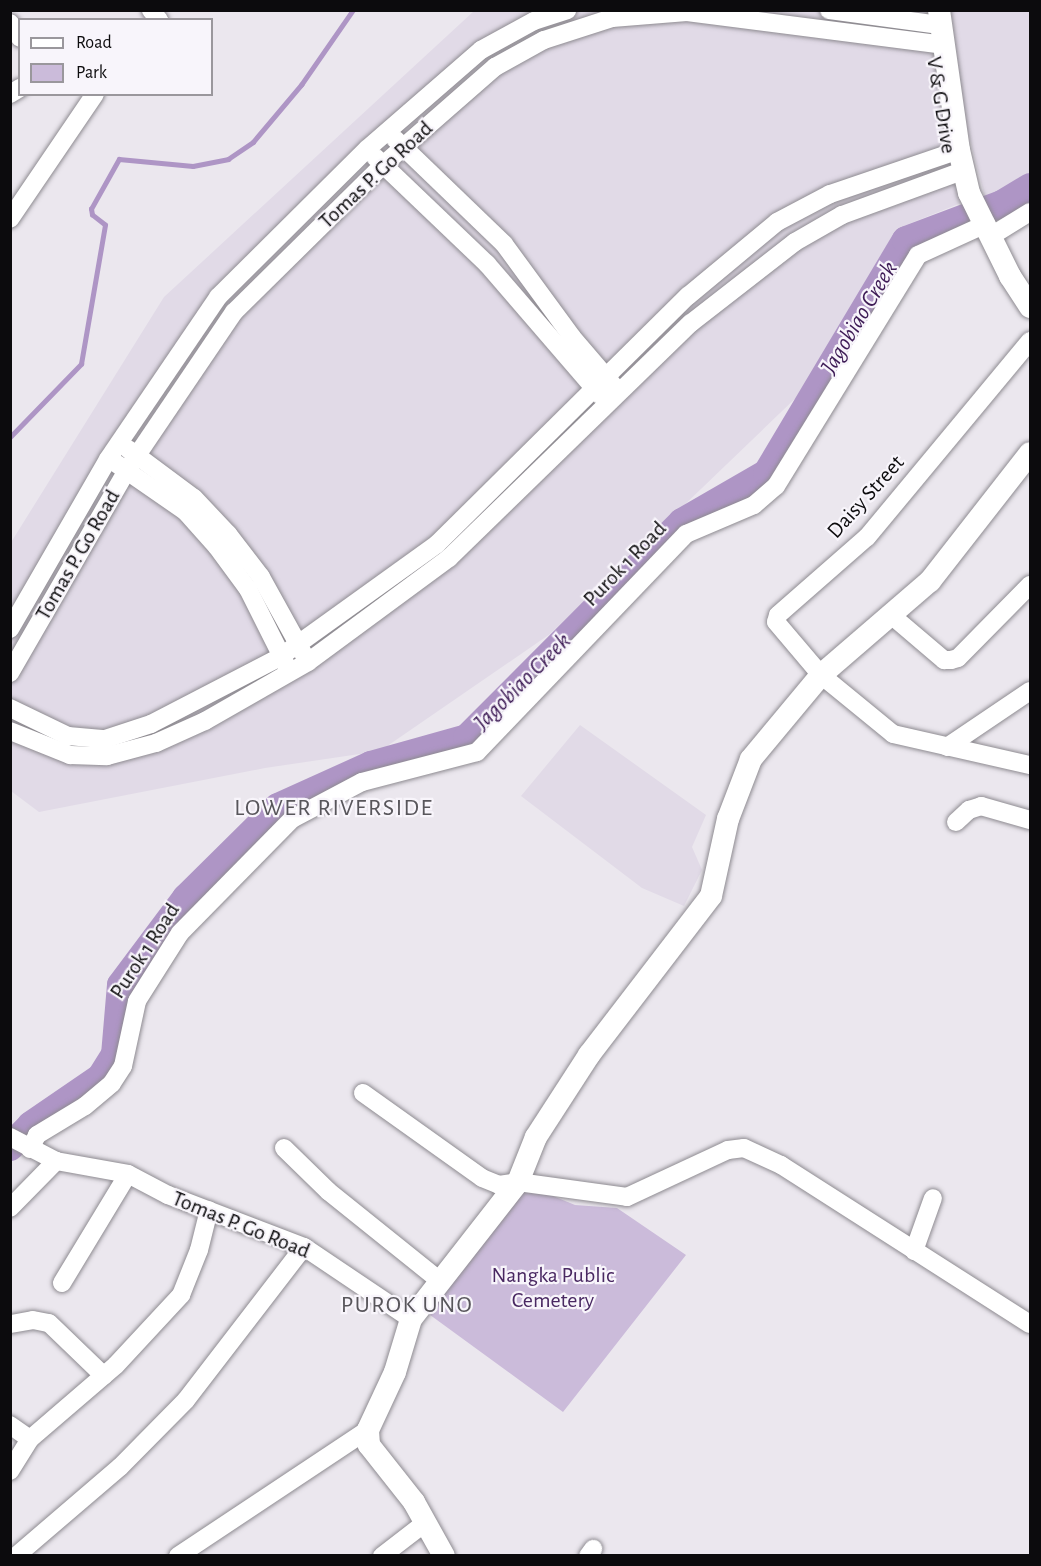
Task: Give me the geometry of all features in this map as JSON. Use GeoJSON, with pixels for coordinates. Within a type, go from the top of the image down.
{"type":"FeatureCollection","features":[{"type":"Feature","properties":{"kind":"street","name":"Tomas P. Go Road"},"geometry":{"type":"LineString","coordinates":[[10,629],[118,443],[218,297],[367,149],[481,50],[534,21],[567,10]]}},
{"type":"Feature","properties":{"kind":"street"},"geometry":{"type":"LineString","coordinates":[[829,10],[935,26]]}},
{"type":"Feature","properties":{"kind":"street","name":"Tomas P. Go Road"},"geometry":{"type":"LineString","coordinates":[[10,673],[127,470],[234,312],[383,165],[495,67],[544,40],[612,18],[687,12],[935,26]]}},
{"type":"Feature","properties":{"kind":"street","name":"V & G Drive"},"geometry":{"type":"LineString","coordinates":[[935,26],[956,162],[1030,307]]}},
{"type":"Feature","properties":{"kind":"street"},"geometry":{"type":"LineString","coordinates":[[10,219],[93,96]]}},
{"type":"Feature","properties":{"kind":"street"},"geometry":{"type":"LineString","coordinates":[[387,132],[504,244],[611,390]]}},
{"type":"Feature","properties":{"kind":"street"},"geometry":{"type":"LineString","coordinates":[[367,149],[487,264],[593,390]]}},
{"type":"Feature","properties":{"kind":"street"},"geometry":{"type":"LineString","coordinates":[[10,708],[68,736],[105,739],[151,724],[285,664],[308,662],[449,558],[611,390],[688,296],[777,222],[830,194],[956,162]]}},
{"type":"Feature","properties":{"kind":"street"},"geometry":{"type":"LineString","coordinates":[[10,730],[70,755],[107,756],[156,743],[205,721],[285,664],[297,645],[437,544],[593,390],[611,390],[691,323],[795,242],[842,215],[956,162]]}},
{"type":"Feature","properties":{"kind":"street","name":"Purok 1 Road"},"geometry":{"type":"LineString","coordinates":[[22,1144],[85,1106],[112,1083],[123,1066],[137,1002],[180,933],[292,819],[362,782],[477,752],[686,534],[754,505],[776,486],[918,255],[981,214],[1030,212]]}},
{"type":"Feature","properties":{"kind":"street","name":"Daisy Street"},"geometry":{"type":"LineString","coordinates":[[1030,341],[867,537],[778,615],[778,629],[821,675],[893,734],[1030,765]]}},
{"type":"Feature","properties":{"kind":"street"},"geometry":{"type":"LineString","coordinates":[[118,443],[194,498],[228,534],[261,577],[308,662]]}},
{"type":"Feature","properties":{"kind":"street"},"geometry":{"type":"LineString","coordinates":[[444,1556],[426,1522],[369,1445],[368,1430],[395,1372],[411,1319],[518,1182],[536,1137],[589,1055],[711,896],[728,819],[751,759],[821,675],[930,581],[1030,453]]}},
{"type":"Feature","properties":{"kind":"street"},"geometry":{"type":"LineString","coordinates":[[108,459],[185,512],[217,548],[248,589],[285,664]]}},
{"type":"Feature","properties":{"kind":"street"},"geometry":{"type":"LineString","coordinates":[[891,615],[944,660],[958,658],[1030,585]]}},
{"type":"Feature","properties":{"kind":"street"},"geometry":{"type":"LineString","coordinates":[[947,747],[1030,691]]}},
{"type":"Feature","properties":{"kind":"street"},"geometry":{"type":"LineString","coordinates":[[956,822],[969,810],[981,806],[1030,820]]}},
{"type":"Feature","properties":{"kind":"street"},"geometry":{"type":"LineString","coordinates":[[363,1092],[482,1179],[499,1185],[518,1182],[627,1197],[728,1150],[744,1148],[781,1165],[1030,1324]]}},
{"type":"Feature","properties":{"kind":"street","name":"Tomas P. Go Road"},"geometry":{"type":"LineString","coordinates":[[22,1144],[56,1161],[128,1174],[168,1195],[304,1247],[411,1319]]}},
{"type":"Feature","properties":{"kind":"street"},"geometry":{"type":"LineString","coordinates":[[284,1148],[328,1191],[441,1282]]}},
{"type":"Feature","properties":{"kind":"street"},"geometry":{"type":"LineString","coordinates":[[10,1208],[56,1161]]}},
{"type":"Feature","properties":{"kind":"street"},"geometry":{"type":"LineString","coordinates":[[62,1283],[128,1174]]}},
{"type":"Feature","properties":{"kind":"street"},"geometry":{"type":"LineString","coordinates":[[914,1251],[933,1198]]}},
{"type":"Feature","properties":{"kind":"street"},"geometry":{"type":"LineString","coordinates":[[10,1471],[30,1439],[104,1376],[182,1295],[199,1250],[209,1210]]}},
{"type":"Feature","properties":{"kind":"street"},"geometry":{"type":"LineString","coordinates":[[16,1556],[120,1467],[186,1400],[304,1247]]}},
{"type":"Feature","properties":{"kind":"street"},"geometry":{"type":"LineString","coordinates":[[11,1324],[33,1320],[49,1323],[104,1376]]}},
{"type":"Feature","properties":{"kind":"street"},"geometry":{"type":"LineString","coordinates":[[10,1425],[30,1439]]}},
{"type":"Feature","properties":{"kind":"street"},"geometry":{"type":"LineString","coordinates":[[178,1556],[368,1430]]}},
{"type":"Feature","properties":{"kind":"street"},"geometry":{"type":"LineString","coordinates":[[382,1556],[426,1522]]}},
{"type":"Feature","properties":{"kind":"shaded area"},"geometry":{"type":"Polygon","coordinates":[[[474,11],[925,11],[961,203],[896,229],[804,390],[550,634],[380,751],[265,768],[39,812],[11,791],[10,544],[164,297],[474,11]]]}},
{"type":"Feature","properties":{"kind":"shaded area"},"geometry":{"type":"Polygon","coordinates":[[[951,11],[1030,11],[1030,173],[987,205],[966,124],[951,11]]]}},
{"type":"Feature","properties":{"kind":"shaded area"},"geometry":{"type":"Polygon","coordinates":[[[580,725],[706,815],[692,847],[702,870],[684,906],[642,888],[521,796],[580,725]]]}},
{"type":"Feature","properties":{"kind":"green space","name":"Nangka Public Cemetery"},"geometry":{"type":"Polygon","coordinates":[[[536,1189],[575,1205],[617,1208],[686,1255],[563,1412],[426,1312],[521,1190],[536,1189]]]}},
{"type":"Feature","properties":{"kind":"waterway"},"geometry":{"type":"LineString","coordinates":[[10,437],[81,364],[105,225],[92,215],[91,209],[119,159],[193,166],[228,159],[253,142],[301,85],[353,10]]}},
{"type":"Feature","properties":{"kind":"waterway","name":"Jagobiao Creek"},"geometry":{"type":"LineString","coordinates":[[10,1147],[31,1125],[101,1077],[115,1055],[121,985],[186,898],[278,807],[371,765],[467,738],[682,522],[767,473],[906,240],[1002,204],[1030,187]]}},
{"type":"Feature","properties":{"kind":"district","name":"LOWER RIVERSIDE"},"geometry":{"type":"Point","coordinates":[334,809]}},
{"type":"Feature","properties":{"kind":"district","name":"PUROK UNO"},"geometry":{"type":"Point","coordinates":[407,1306]}}]}
